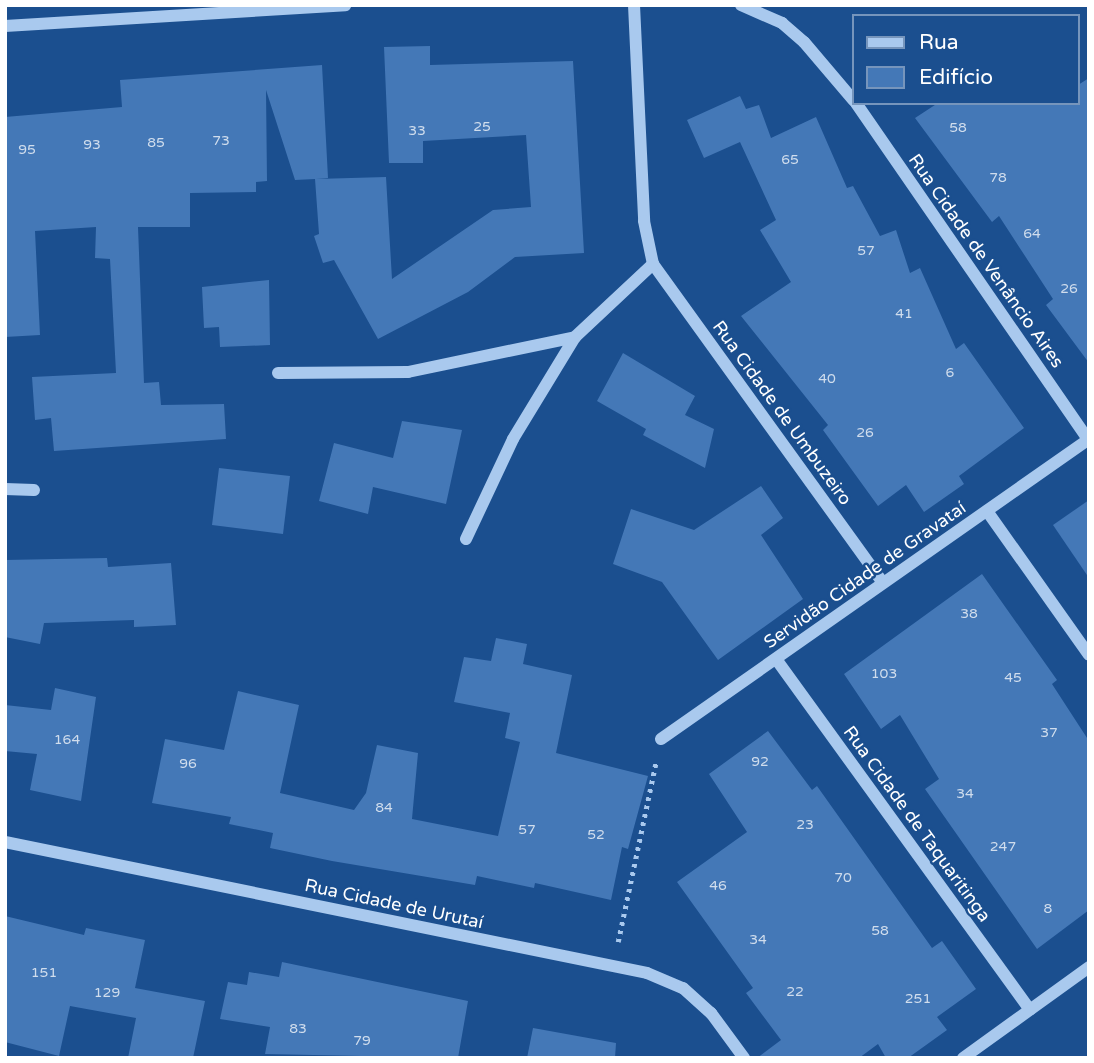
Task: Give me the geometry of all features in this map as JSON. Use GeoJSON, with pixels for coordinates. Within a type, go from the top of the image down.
{"type":"FeatureCollection","features":[{"type":"Feature","properties":{"kind":"street"},"geometry":{"type":"LineString","coordinates":[[5,26],[345,5]]}},
{"type":"Feature","properties":{"kind":"street"},"geometry":{"type":"LineString","coordinates":[[466,539],[513,439],[575,337],[653,264],[644,221],[634,5]]}},
{"type":"Feature","properties":{"kind":"street","name":"Rua Cidade de Venâncio Aires"},"geometry":{"type":"LineString","coordinates":[[741,5],[782,23],[804,41],[852,98]]}},
{"type":"Feature","properties":{"kind":"street","name":"Rua Cidade de Venâncio Aires"},"geometry":{"type":"LineString","coordinates":[[857,105],[1088,439]]}},
{"type":"Feature","properties":{"kind":"street","name":"Rua Cidade de Umbuzeiro"},"geometry":{"type":"LineString","coordinates":[[653,264],[883,583]]}},
{"type":"Feature","properties":{"kind":"street"},"geometry":{"type":"LineString","coordinates":[[278,373],[408,372],[471,363],[575,337]]}},
{"type":"Feature","properties":{"kind":"street","name":"Servidão Cidade de Gravataí"},"geometry":{"type":"LineString","coordinates":[[662,739],[1088,439]]}},
{"type":"Feature","properties":{"kind":"street"},"geometry":{"type":"LineString","coordinates":[[5,489],[34,490]]}},
{"type":"Feature","properties":{"kind":"street"},"geometry":{"type":"LineString","coordinates":[[987,510],[1089,655]]}},
{"type":"Feature","properties":{"kind":"street","name":"Rua Cidade de Taquaritinga"},"geometry":{"type":"LineString","coordinates":[[776,659],[1030,1010]]}},
{"type":"Feature","properties":{"kind":"street","name":"Rua Cidade de Urutaí"},"geometry":{"type":"LineString","coordinates":[[5,842],[612,967],[683,988],[711,1013],[744,1058]]}},
{"type":"Feature","properties":{"kind":"street"},"geometry":{"type":"LineString","coordinates":[[963,1058],[1089,967]]}},
{"type":"Feature","properties":{"kind":"path"},"geometry":{"type":"LineString","coordinates":[[612,967],[662,739]]}},
{"type":"Feature","properties":{"kind":"building"},"geometry":{"type":"Polygon","coordinates":[[[430,46],[430,65],[573,61],[584,253],[515,257],[468,292],[378,339],[334,260],[323,263],[314,236],[319,234],[315,179],[295,180],[266,90],[267,181],[256,182],[256,192],[190,193],[190,227],[138,227],[144,383],[159,382],[161,405],[224,404],[226,439],[54,451],[51,418],[35,420],[32,377],[116,373],[110,259],[95,258],[96,227],[35,231],[40,335],[5,337],[5,117],[122,107],[120,80],[322,65],[328,178],[316,179],[386,177],[392,279],[493,210],[531,207],[526,135],[423,141],[423,163],[389,163],[384,47],[430,46]]]}},
{"type":"Feature","properties":{"kind":"building"},"geometry":{"type":"Polygon","coordinates":[[[1089,78],[1089,363],[1046,305],[1053,299],[999,216],[992,222],[915,118],[935,105],[1080,105],[1080,84],[1089,78]]]}},
{"type":"Feature","properties":{"kind":"building"},"geometry":{"type":"Polygon","coordinates":[[[740,96],[746,109],[759,105],[771,138],[816,117],[847,188],[853,186],[880,236],[896,230],[910,273],[920,268],[956,349],[964,343],[1024,428],[959,476],[964,484],[924,512],[906,485],[878,506],[823,430],[828,425],[741,316],[791,282],[760,230],[776,220],[740,142],[704,158],[687,120],[740,96]]]}},
{"type":"Feature","properties":{"kind":"building"},"geometry":{"type":"Polygon","coordinates":[[[269,280],[270,345],[220,347],[219,327],[204,328],[202,287],[269,280]]]}},
{"type":"Feature","properties":{"kind":"building"},"geometry":{"type":"Polygon","coordinates":[[[623,353],[695,396],[685,415],[714,429],[705,468],[643,435],[646,429],[597,401],[623,353]]]}},
{"type":"Feature","properties":{"kind":"building"},"geometry":{"type":"Polygon","coordinates":[[[402,421],[462,430],[446,504],[373,487],[368,514],[319,501],[334,443],[393,458],[402,421]]]}},
{"type":"Feature","properties":{"kind":"building"},"geometry":{"type":"Polygon","coordinates":[[[219,468],[290,476],[283,534],[212,525],[219,468]]]}},
{"type":"Feature","properties":{"kind":"building"},"geometry":{"type":"Polygon","coordinates":[[[761,486],[783,518],[761,535],[803,599],[718,660],[662,582],[613,564],[631,509],[694,530],[761,486]]]}},
{"type":"Feature","properties":{"kind":"building"},"geometry":{"type":"Polygon","coordinates":[[[1089,500],[1089,578],[1053,525],[1089,500]]]}},
{"type":"Feature","properties":{"kind":"building"},"geometry":{"type":"Polygon","coordinates":[[[107,558],[108,567],[171,563],[176,625],[134,627],[134,620],[44,623],[40,644],[5,637],[5,560],[107,558]]]}},
{"type":"Feature","properties":{"kind":"building"},"geometry":{"type":"Polygon","coordinates":[[[982,574],[1057,680],[1052,684],[1089,741],[1089,910],[1037,949],[925,789],[939,779],[900,715],[881,729],[844,674],[982,574]]]}},
{"type":"Feature","properties":{"kind":"building"},"geometry":{"type":"Polygon","coordinates":[[[496,638],[527,644],[523,664],[572,675],[556,753],[648,776],[628,849],[622,847],[611,900],[535,883],[534,888],[477,876],[475,885],[270,848],[273,833],[229,824],[231,817],[152,803],[165,739],[224,750],[238,691],[299,705],[280,793],[354,810],[366,793],[377,745],[418,753],[412,819],[498,836],[520,742],[505,738],[510,713],[454,702],[464,657],[491,661],[496,638]]]}},
{"type":"Feature","properties":{"kind":"building"},"geometry":{"type":"Polygon","coordinates":[[[55,688],[96,697],[81,801],[30,790],[37,754],[5,751],[5,705],[51,710],[55,688]]]}},
{"type":"Feature","properties":{"kind":"building"},"geometry":{"type":"Polygon","coordinates":[[[768,731],[812,790],[817,786],[932,948],[942,941],[976,989],[937,1017],[947,1030],[908,1058],[886,1058],[878,1044],[859,1058],[757,1058],[781,1040],[746,993],[753,988],[677,882],[747,832],[709,774],[768,731]]]}},
{"type":"Feature","properties":{"kind":"building"},"geometry":{"type":"Polygon","coordinates":[[[5,916],[84,935],[86,928],[145,940],[135,988],[205,1001],[193,1058],[128,1058],[136,1018],[70,1006],[59,1056],[5,1042],[5,916]]]}},
{"type":"Feature","properties":{"kind":"building"},"geometry":{"type":"Polygon","coordinates":[[[282,962],[468,1001],[458,1058],[265,1054],[270,1027],[220,1019],[228,982],[247,985],[249,972],[279,977],[282,962]]]}},
{"type":"Feature","properties":{"kind":"building"},"geometry":{"type":"Polygon","coordinates":[[[533,1028],[616,1043],[615,1058],[527,1058],[533,1028]]]}}]}
